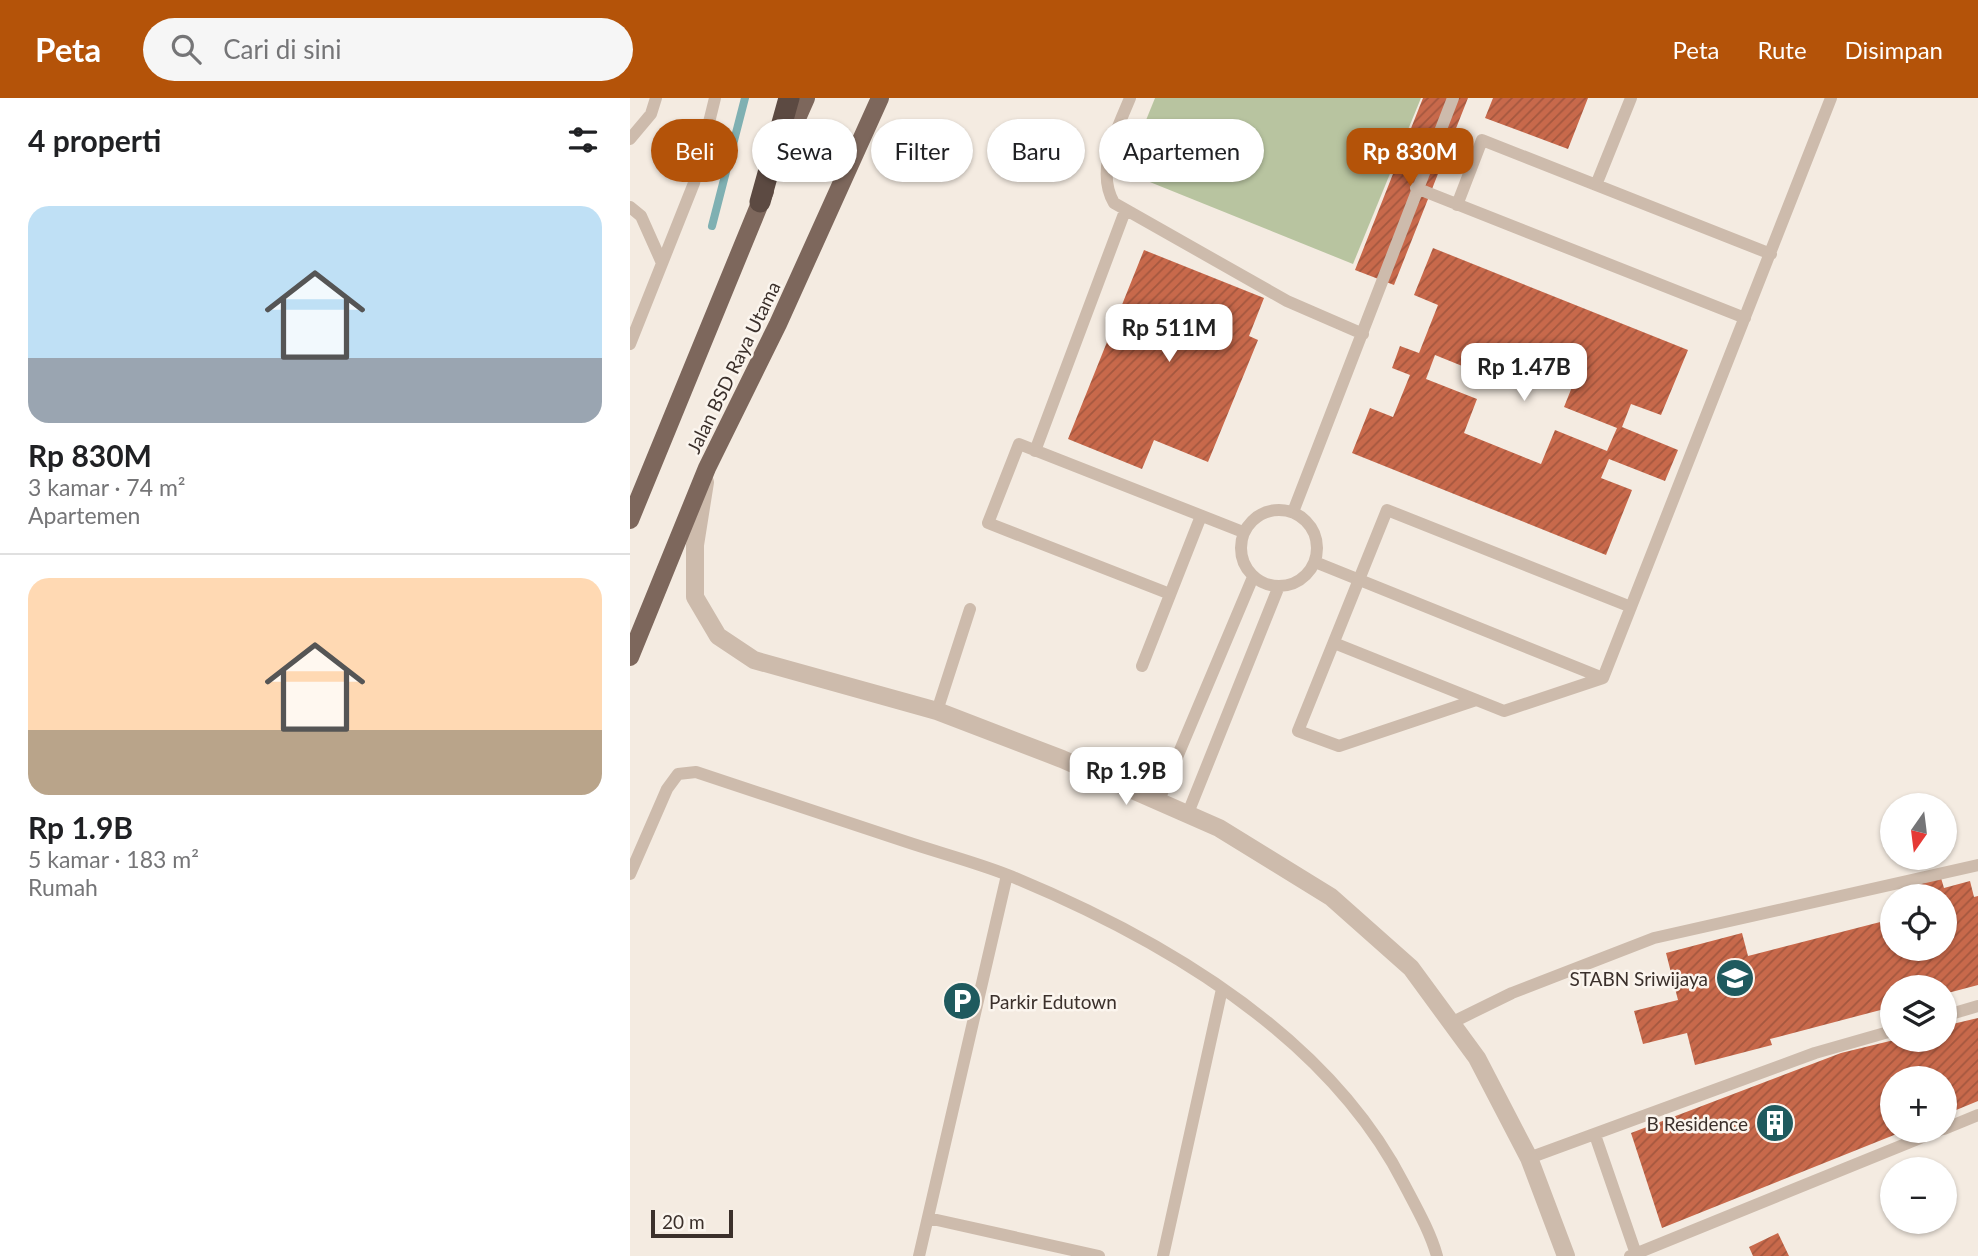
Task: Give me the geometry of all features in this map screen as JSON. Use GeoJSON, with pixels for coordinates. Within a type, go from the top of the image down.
{"type":"FeatureCollection","features":[{"type":"Feature","properties":{"kind":"highway"},"geometry":{"type":"LineString","coordinates":[[761,202],[789,98]]}},
{"type":"Feature","properties":{"kind":"main road","name":"Jalan BSD Raya Utama"},"geometry":{"type":"LineString","coordinates":[[630,520],[806,98]]}},
{"type":"Feature","properties":{"kind":"main road","name":"Jalan BSD Raya Utama"},"geometry":{"type":"LineString","coordinates":[[630,657],[707,468],[778,324],[878,103]]}},
{"type":"Feature","properties":{"kind":"street"},"geometry":{"type":"LineString","coordinates":[[878,103],[894,98]]}},
{"type":"Feature","properties":{"kind":"street"},"geometry":{"type":"LineString","coordinates":[[707,468],[695,545],[695,597],[719,636],[754,660],[937,711],[1159,800],[1219,828],[1331,897],[1411,968],[1477,1058],[1529,1158],[1566,1256]]}},
{"type":"Feature","properties":{"kind":"lane"},"geometry":{"type":"LineString","coordinates":[[630,139],[651,114],[656,98]]}},
{"type":"Feature","properties":{"kind":"lane"},"geometry":{"type":"LineString","coordinates":[[630,344],[694,183],[715,98]]}},
{"type":"Feature","properties":{"kind":"lane"},"geometry":{"type":"LineString","coordinates":[[1130,98],[1111,146],[1106,181],[1114,203],[1287,301],[1363,334]]}},
{"type":"Feature","properties":{"kind":"lane"},"geometry":{"type":"LineString","coordinates":[[1293,512],[1453,98]]}},
{"type":"Feature","properties":{"kind":"lane"},"geometry":{"type":"LineString","coordinates":[[1596,185],[1631,98]]}},
{"type":"Feature","properties":{"kind":"lane"},"geometry":{"type":"LineString","coordinates":[[1603,678],[1831,98]]}},
{"type":"Feature","properties":{"kind":"lane"},"geometry":{"type":"LineString","coordinates":[[1457,205],[1482,140],[1771,254]]}},
{"type":"Feature","properties":{"kind":"lane"},"geometry":{"type":"LineString","coordinates":[[1416,188],[1745,318]]}},
{"type":"Feature","properties":{"kind":"lane"},"geometry":{"type":"LineString","coordinates":[[630,207],[642,216],[662,263]]}},
{"type":"Feature","properties":{"kind":"lane"},"geometry":{"type":"LineString","coordinates":[[1035,451],[1125,211]]}},
{"type":"Feature","properties":{"kind":"lane"},"geometry":{"type":"LineString","coordinates":[[1170,594],[988,523],[1019,444],[1243,533]]}},
{"type":"Feature","properties":{"kind":"lane"},"geometry":{"type":"LineString","coordinates":[[1273,510],[1293,512],[1310,524],[1317,543],[1315,562],[1306,576],[1293,584],[1265,584],[1253,577],[1243,564],[1240,548],[1243,533],[1255,517],[1273,510]]}},
{"type":"Feature","properties":{"kind":"lane"},"geometry":{"type":"LineString","coordinates":[[1476,699],[1339,746],[1298,731],[1387,510],[1631,607]]}},
{"type":"Feature","properties":{"kind":"lane"},"geometry":{"type":"LineString","coordinates":[[1142,667],[1201,516]]}},
{"type":"Feature","properties":{"kind":"lane"},"geometry":{"type":"LineString","coordinates":[[1315,562],[1603,678]]}},
{"type":"Feature","properties":{"kind":"lane"},"geometry":{"type":"LineString","coordinates":[[1159,800],[1253,577]]}},
{"type":"Feature","properties":{"kind":"lane"},"geometry":{"type":"LineString","coordinates":[[1188,813],[1279,586]]}},
{"type":"Feature","properties":{"kind":"lane"},"geometry":{"type":"LineString","coordinates":[[937,711],[970,609]]}},
{"type":"Feature","properties":{"kind":"lane"},"geometry":{"type":"LineString","coordinates":[[1334,643],[1504,711],[1603,678]]}},
{"type":"Feature","properties":{"kind":"lane"},"geometry":{"type":"LineString","coordinates":[[630,874],[667,789],[678,774],[696,772],[1007,875],[1146,940],[1222,989],[1306,1054],[1348,1099],[1394,1165],[1437,1256]]}},
{"type":"Feature","properties":{"kind":"lane"},"geometry":{"type":"LineString","coordinates":[[1451,1023],[1512,993],[1654,938],[1978,865]]}},
{"type":"Feature","properties":{"kind":"lane"},"geometry":{"type":"LineString","coordinates":[[919,1256],[1007,875]]}},
{"type":"Feature","properties":{"kind":"lane"},"geometry":{"type":"LineString","coordinates":[[1163,1256],[1222,989]]}},
{"type":"Feature","properties":{"kind":"lane"},"geometry":{"type":"LineString","coordinates":[[1957,1012],[1978,1006]]}},
{"type":"Feature","properties":{"kind":"lane"},"geometry":{"type":"LineString","coordinates":[[1529,1158],[1815,1053],[1880,1034]]}},
{"type":"Feature","properties":{"kind":"lane"},"geometry":{"type":"LineString","coordinates":[[1957,1124],[1978,1115]]}},
{"type":"Feature","properties":{"kind":"lane"},"geometry":{"type":"LineString","coordinates":[[1595,1135],[1633,1255],[1910,1143]]}},
{"type":"Feature","properties":{"kind":"lane"},"geometry":{"type":"LineString","coordinates":[[928,1218],[1099,1256]]}},
{"type":"Feature","properties":{"kind":"green space"},"geometry":{"type":"Polygon","coordinates":[[[1155,98],[1421,98],[1353,264],[1150,182],[1264,182],[1264,119],[1146,119],[1155,98]]]}},
{"type":"Feature","properties":{"kind":"building"},"geometry":{"type":"Polygon","coordinates":[[[1423,98],[1468,98],[1394,285],[1355,270],[1423,98]]]}},
{"type":"Feature","properties":{"kind":"building"},"geometry":{"type":"Polygon","coordinates":[[[1493,98],[1588,98],[1568,149],[1485,118],[1493,98]]]}},
{"type":"Feature","properties":{"kind":"building"},"geometry":{"type":"Polygon","coordinates":[[[1433,248],[1688,350],[1661,415],[1631,404],[1622,427],[1678,450],[1665,481],[1609,459],[1601,478],[1632,490],[1606,555],[1352,453],[1370,408],[1393,417],[1410,375],[1392,368],[1400,346],[1419,353],[1438,305],[1414,295],[1433,248]],[[1499,346],[1487,376],[1435,355],[1426,379],[1477,399],[1464,433],[1541,464],[1555,430],[1607,451],[1617,428],[1564,407],[1576,377],[1499,346]]]}},
{"type":"Feature","properties":{"kind":"building"},"geometry":{"type":"Polygon","coordinates":[[[1144,250],[1264,298],[1249,336],[1258,340],[1208,462],[1154,440],[1142,469],[1068,439],[1144,250]]]}},
{"type":"Feature","properties":{"kind":"building"},"geometry":{"type":"Polygon","coordinates":[[[1941,878],[1943,884],[1919,884],[1941,878]]]}},
{"type":"Feature","properties":{"kind":"building"},"geometry":{"type":"Polygon","coordinates":[[[1970,881],[1974,897],[1978,896],[1978,985],[1957,991],[1957,975],[1880,975],[1880,1010],[1770,1039],[1772,1045],[1695,1065],[1687,1033],[1643,1044],[1634,1011],[1678,1000],[1666,953],[1742,933],[1748,956],[1880,922],[1880,961],[1957,961],[1957,884],[1970,881]]]}},
{"type":"Feature","properties":{"kind":"building","name":"B Residence"},"geometry":{"type":"Polygon","coordinates":[[[1978,1018],[1978,1101],[1957,1110],[1957,1066],[1880,1066],[1880,1141],[1662,1228],[1631,1133],[1841,1053],[1880,1043],[1880,1052],[1957,1052],[1957,1023],[1978,1018]]]}},
{"type":"Feature","properties":{"kind":"building"},"geometry":{"type":"Polygon","coordinates":[[[1778,1233],[1789,1256],[1753,1256],[1749,1247],[1778,1233]]]}},
{"type":"Feature","properties":{"kind":"waterway"},"geometry":{"type":"LineString","coordinates":[[712,226],[745,98]]}},
{"type":"Feature","properties":{"kind":"place","name":"STABN Sriwijaya"},"geometry":{"type":"Point","coordinates":[1735,978]}},
{"type":"Feature","properties":{"kind":"place","name":"Parkir Edutown"},"geometry":{"type":"Point","coordinates":[962,1001]}},
{"type":"Feature","properties":{"kind":"place","name":"B Residence"},"geometry":{"type":"Point","coordinates":[1775,1123]}}]}
